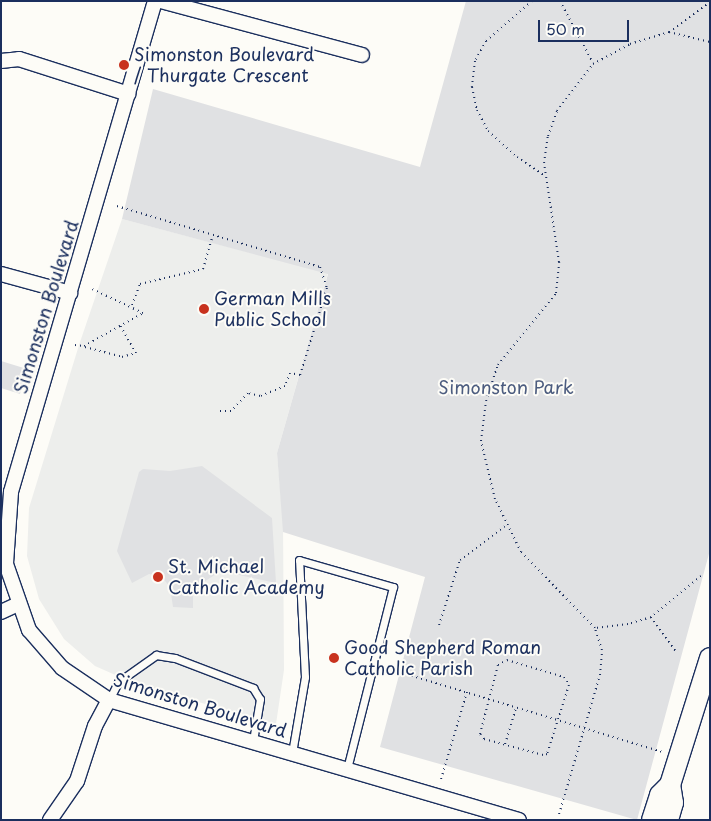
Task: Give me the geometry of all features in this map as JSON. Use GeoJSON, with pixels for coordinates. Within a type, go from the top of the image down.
{"type":"FeatureCollection","features":[{"type":"Feature","properties":{"kind":"main road"},"geometry":{"type":"LineString","coordinates":[[652,820],[660,795],[670,785],[710,658]]}},
{"type":"Feature","properties":{"kind":"main road"},"geometry":{"type":"LineString","coordinates":[[668,820],[673,803],[670,785]]}},
{"type":"Feature","properties":{"kind":"street","name":"Simonston Boulevard"},"geometry":{"type":"LineString","coordinates":[[155,1],[70,293],[8,473],[6,564],[18,604],[29,630],[62,668],[108,700],[519,820]]}},
{"type":"Feature","properties":{"kind":"street"},"geometry":{"type":"LineString","coordinates":[[161,1],[362,55]]}},
{"type":"Feature","properties":{"kind":"street"},"geometry":{"type":"LineString","coordinates":[[1,61],[19,59],[129,94]]}},
{"type":"Feature","properties":{"kind":"street"},"geometry":{"type":"LineString","coordinates":[[1,274],[70,293]]}},
{"type":"Feature","properties":{"kind":"street"},"geometry":{"type":"LineString","coordinates":[[1,612],[18,604]]}},
{"type":"Feature","properties":{"kind":"street"},"geometry":{"type":"LineString","coordinates":[[50,820],[77,781],[95,726],[108,700]]}},
{"type":"Feature","properties":{"kind":"lane"},"geometry":{"type":"LineString","coordinates":[[292,753],[305,677],[300,560],[393,587],[376,665],[347,769]]}},
{"type":"Feature","properties":{"kind":"lane"},"geometry":{"type":"LineString","coordinates":[[108,700],[118,682],[156,655],[175,658],[253,688],[260,699],[253,741]]}},
{"type":"Feature","properties":{"kind":"path"},"geometry":{"type":"LineString","coordinates":[[532,1],[493,32],[481,47],[473,70],[472,87],[477,110],[488,131],[517,157],[544,175]]}},
{"type":"Feature","properties":{"kind":"path"},"geometry":{"type":"LineString","coordinates":[[560,1],[593,64]]}},
{"type":"Feature","properties":{"kind":"path"},"geometry":{"type":"LineString","coordinates":[[559,814],[583,727],[600,676],[602,650],[595,628],[521,552],[506,526],[495,499],[481,442],[486,401],[498,365],[556,293],[559,262],[544,175],[545,148],[551,124],[564,100],[593,64],[630,44],[669,32],[710,2]]}},
{"type":"Feature","properties":{"kind":"path"},"geometry":{"type":"LineString","coordinates":[[669,32],[710,42]]}},
{"type":"Feature","properties":{"kind":"path"},"geometry":{"type":"LineString","coordinates":[[117,206],[320,267],[327,288],[300,375],[290,373],[285,386],[260,396],[248,393],[231,411],[219,411]]}},
{"type":"Feature","properties":{"kind":"path"},"geometry":{"type":"LineString","coordinates":[[132,305],[140,284],[203,269],[213,235]]}},
{"type":"Feature","properties":{"kind":"path"},"geometry":{"type":"LineString","coordinates":[[84,346],[143,312],[132,305],[92,289]]}},
{"type":"Feature","properties":{"kind":"path"},"geometry":{"type":"LineString","coordinates":[[75,345],[122,357],[136,353],[120,325]]}},
{"type":"Feature","properties":{"kind":"path"},"geometry":{"type":"LineString","coordinates":[[439,625],[460,560],[506,526]]}},
{"type":"Feature","properties":{"kind":"path"},"geometry":{"type":"LineString","coordinates":[[595,628],[628,624],[651,617],[701,576]]}},
{"type":"Feature","properties":{"kind":"path"},"geometry":{"type":"LineString","coordinates":[[651,617],[677,653]]}},
{"type":"Feature","properties":{"kind":"path"},"geometry":{"type":"LineString","coordinates":[[507,660],[564,677],[569,685],[558,720],[547,754],[542,755],[484,739],[480,734],[488,699],[501,661],[507,660]]}},
{"type":"Feature","properties":{"kind":"path"},"geometry":{"type":"LineString","coordinates":[[376,665],[679,758]]}},
{"type":"Feature","properties":{"kind":"path"},"geometry":{"type":"LineString","coordinates":[[441,779],[467,692]]}},
{"type":"Feature","properties":{"kind":"path"},"geometry":{"type":"LineString","coordinates":[[505,745],[516,708]]}},
{"type":"Feature","properties":{"kind":"shaded area"},"geometry":{"type":"Polygon","coordinates":[[[122,219],[328,273],[277,453],[283,522],[284,670],[276,724],[138,685],[95,666],[64,639],[39,599],[27,556],[29,508],[79,345],[122,219]]]}},
{"type":"Feature","properties":{"kind":"green space","name":"Simonston Park"},"geometry":{"type":"Polygon","coordinates":[[[466,1],[710,1],[710,550],[637,820],[380,747],[425,577],[283,532],[277,453],[328,274],[122,219],[153,89],[420,167],[466,1]]]}},
{"type":"Feature","properties":{"kind":"green space"},"geometry":{"type":"Polygon","coordinates":[[[1,361],[27,369],[20,394],[1,388],[1,361]]]}},
{"type":"Feature","properties":{"kind":"green space"},"geometry":{"type":"Polygon","coordinates":[[[202,466],[272,518],[276,583],[221,571],[199,585],[193,593],[193,608],[173,607],[170,587],[161,576],[149,574],[132,583],[117,551],[139,472],[143,469],[170,471],[202,466]]]}},
{"type":"Feature","properties":{"kind":"place","name":"Simonston Boulevard / Thurgate Crescent"},"geometry":{"type":"Point","coordinates":[124,65]}},
{"type":"Feature","properties":{"kind":"place","name":"German Mills Public School"},"geometry":{"type":"Point","coordinates":[204,309]}},
{"type":"Feature","properties":{"kind":"place","name":"St. Michael Catholic Academy"},"geometry":{"type":"Point","coordinates":[158,577]}},
{"type":"Feature","properties":{"kind":"place","name":"Good Shepherd Roman Catholic Parish"},"geometry":{"type":"Point","coordinates":[334,658]}}]}
